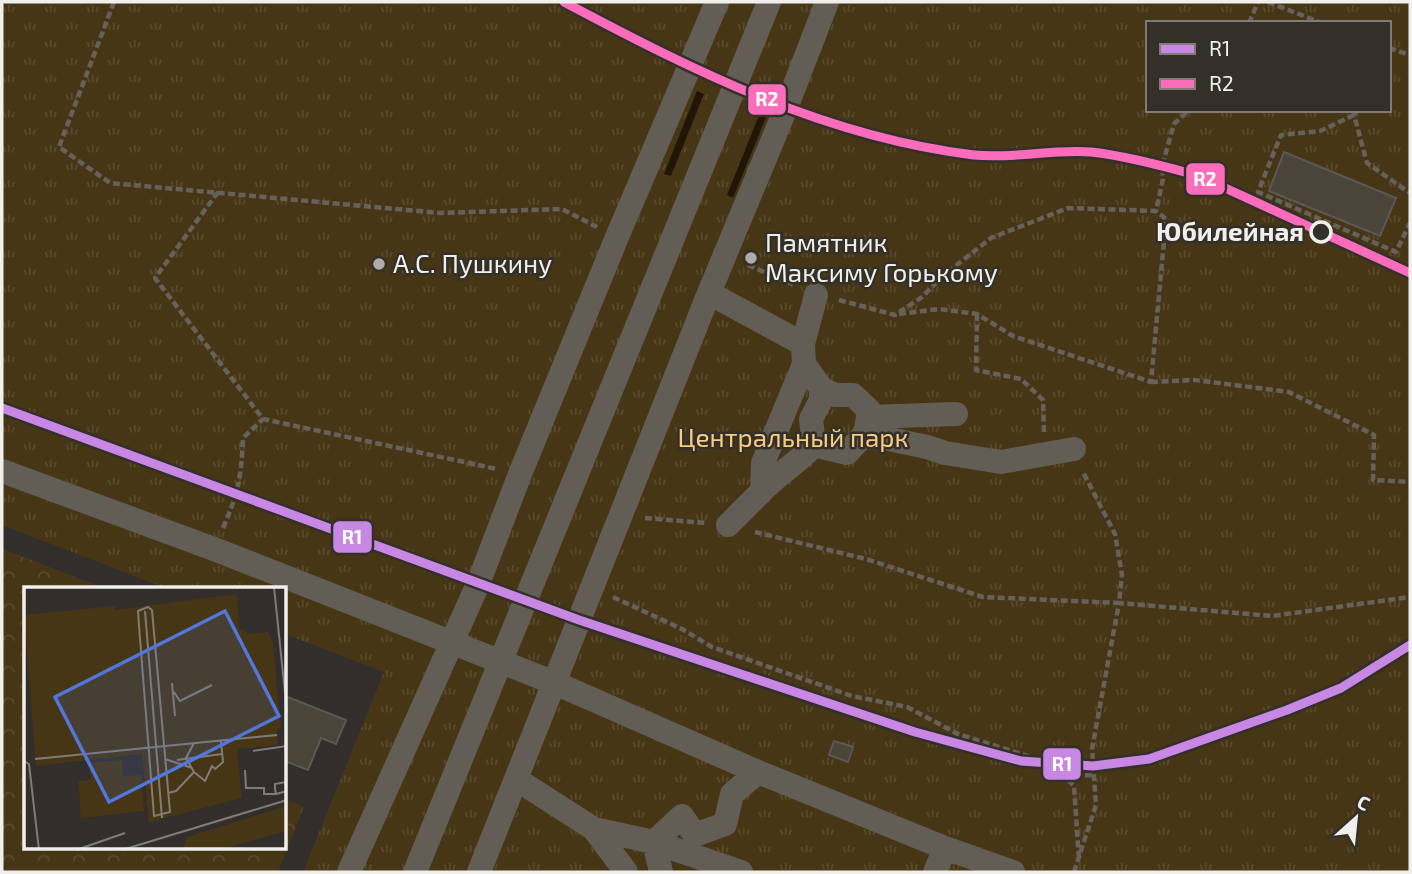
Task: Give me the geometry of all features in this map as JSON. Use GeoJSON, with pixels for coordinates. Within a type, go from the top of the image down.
{"type":"FeatureCollection","features":[{"type":"Feature","properties":{"kind":"street"},"geometry":{"type":"LineString","coordinates":[[349,872],[452,644],[617,237],[717,2]]}},
{"type":"Feature","properties":{"kind":"street"},"geometry":{"type":"LineString","coordinates":[[415,872],[769,2]]}},
{"type":"Feature","properties":{"kind":"street"},"geometry":{"type":"LineString","coordinates":[[479,872],[827,2]]}},
{"type":"Feature","properties":{"kind":"street"},"geometry":{"type":"LineString","coordinates":[[709,293],[803,354],[821,388],[821,400],[811,419],[814,445],[807,454],[778,474],[728,525]]}},
{"type":"Feature","properties":{"kind":"street"},"geometry":{"type":"LineString","coordinates":[[762,491],[763,463],[803,354],[816,295]]}},
{"type":"Feature","properties":{"kind":"street"},"geometry":{"type":"LineString","coordinates":[[814,445],[847,453],[866,426],[869,410],[853,395],[835,395],[821,388]]}},
{"type":"Feature","properties":{"kind":"street"},"geometry":{"type":"LineString","coordinates":[[866,426],[944,415],[935,450]]}},
{"type":"Feature","properties":{"kind":"street"},"geometry":{"type":"LineString","coordinates":[[866,426],[935,450],[1001,463],[1074,449]]}},
{"type":"Feature","properties":{"kind":"street"},"geometry":{"type":"LineString","coordinates":[[2,471],[214,549],[555,683],[758,772],[945,848],[1013,872]]}},
{"type":"Feature","properties":{"kind":"street"},"geometry":{"type":"LineString","coordinates":[[654,842],[682,816],[695,835],[725,824],[732,794],[758,772]]}},
{"type":"Feature","properties":{"kind":"street"},"geometry":{"type":"LineString","coordinates":[[516,779],[594,829],[654,842],[737,871]]}},
{"type":"Feature","properties":{"kind":"street"},"geometry":{"type":"LineString","coordinates":[[594,829],[626,872]]}},
{"type":"Feature","properties":{"kind":"street"},"geometry":{"type":"LineString","coordinates":[[654,842],[660,872]]}},
{"type":"Feature","properties":{"kind":"street"},"geometry":{"type":"LineString","coordinates":[[935,872],[945,848]]}},
{"type":"Feature","properties":{"kind":"path"},"geometry":{"type":"LineString","coordinates":[[114,2],[59,146],[110,183],[440,213],[562,209],[617,237]]}},
{"type":"Feature","properties":{"kind":"path"},"geometry":{"type":"LineString","coordinates":[[1250,21],[1258,2]]}},
{"type":"Feature","properties":{"kind":"path"},"geometry":{"type":"LineString","coordinates":[[1268,2],[1317,21]]}},
{"type":"Feature","properties":{"kind":"path"},"geometry":{"type":"LineString","coordinates":[[1391,49],[1410,55]]}},
{"type":"Feature","properties":{"kind":"path"},"geometry":{"type":"LineString","coordinates":[[1156,211],[1163,166],[1174,124],[1187,112]]}},
{"type":"Feature","properties":{"kind":"path"},"geometry":{"type":"LineString","coordinates":[[1410,193],[1367,163],[1356,113],[1320,131],[1282,135],[1258,192],[1396,252],[1410,223]]}},
{"type":"Feature","properties":{"kind":"path"},"geometry":{"type":"LineString","coordinates":[[218,191],[155,278],[263,419],[520,474]]}},
{"type":"Feature","properties":{"kind":"path"},"geometry":{"type":"LineString","coordinates":[[895,315],[922,297],[944,275],[991,238],[1069,208],[1156,211],[1166,219],[1151,382]]}},
{"type":"Feature","properties":{"kind":"path"},"geometry":{"type":"LineString","coordinates":[[725,256],[816,295],[895,315],[939,309],[977,314],[1013,336],[1151,382],[1195,380],[1289,392],[1374,435],[1373,480],[1410,482]]}},
{"type":"Feature","properties":{"kind":"path"},"geometry":{"type":"LineString","coordinates":[[214,549],[238,494],[243,438],[263,419]]}},
{"type":"Feature","properties":{"kind":"path"},"geometry":{"type":"LineString","coordinates":[[622,516],[728,525],[866,559],[983,597],[1119,603],[1272,616],[1410,597]]}},
{"type":"Feature","properties":{"kind":"path"},"geometry":{"type":"LineString","coordinates":[[592,589],[682,629],[712,647],[852,696],[908,707],[958,734],[1037,759],[1074,786],[1079,860]]}},
{"type":"Feature","properties":{"kind":"path"},"geometry":{"type":"LineString","coordinates":[[1074,872],[1097,805],[1092,749],[1119,603]]}},
{"type":"Feature","properties":{"kind":"path"},"geometry":{"type":"LineString","coordinates":[[1063,776],[1094,775]]}},
{"type":"Feature","properties":{"kind":"green space","name":"Центральный парк"},"geometry":{"type":"Polygon","coordinates":[[[2,2],[1410,2],[1410,872],[303,872],[384,672],[287,635],[287,587],[163,587],[2,525],[2,2]]]}},
{"type":"Feature","properties":{"kind":"green space"},"geometry":{"type":"Polygon","coordinates":[[[3,549],[101,587],[24,587],[24,850],[287,850],[278,872],[2,872],[3,549]]]}},
{"type":"Feature","properties":{"kind":"green space"},"geometry":{"type":"Polygon","coordinates":[[[287,800],[304,807],[287,850],[287,800]]]}},
{"type":"Feature","properties":{"kind":"shaded area"},"geometry":{"type":"Polygon","coordinates":[[[697,91],[704,94],[671,176],[664,174],[697,91]]]}},
{"type":"Feature","properties":{"kind":"shaded area"},"geometry":{"type":"Polygon","coordinates":[[[760,113],[767,115],[733,198],[727,195],[760,113]]]}},
{"type":"Feature","properties":{"kind":"building"},"geometry":{"type":"Polygon","coordinates":[[[1284,152],[1396,198],[1380,236],[1269,191],[1284,152]]]}},
{"type":"Feature","properties":{"kind":"building"},"geometry":{"type":"Polygon","coordinates":[[[287,697],[346,720],[336,744],[321,738],[308,770],[287,762],[287,697]]]}},
{"type":"Feature","properties":{"kind":"building"},"geometry":{"type":"Polygon","coordinates":[[[834,741],[853,747],[848,762],[829,755],[834,741]]]}},
{"type":"Feature","properties":{"kind":"transit line","name":"R2"},"geometry":{"type":"LineString","coordinates":[[564,2],[712,76],[813,117],[919,146],[974,155],[1091,152],[1159,165],[1199,176],[1410,273]]}},
{"type":"Feature","properties":{"kind":"transit line","name":"R1"},"geometry":{"type":"LineString","coordinates":[[2,408],[579,620],[915,732],[1021,761],[1093,766],[1149,759],[1341,688],[1410,645]]}},
{"type":"Feature","properties":{"kind":"place","name":"Юбилейная"},"geometry":{"type":"Point","coordinates":[1321,232]}},
{"type":"Feature","properties":{"kind":"place","name":"Памятник Максиму Горькому"},"geometry":{"type":"Point","coordinates":[751,258]}},
{"type":"Feature","properties":{"kind":"place","name":"А.С. Пушкину"},"geometry":{"type":"Point","coordinates":[379,264]}}]}
